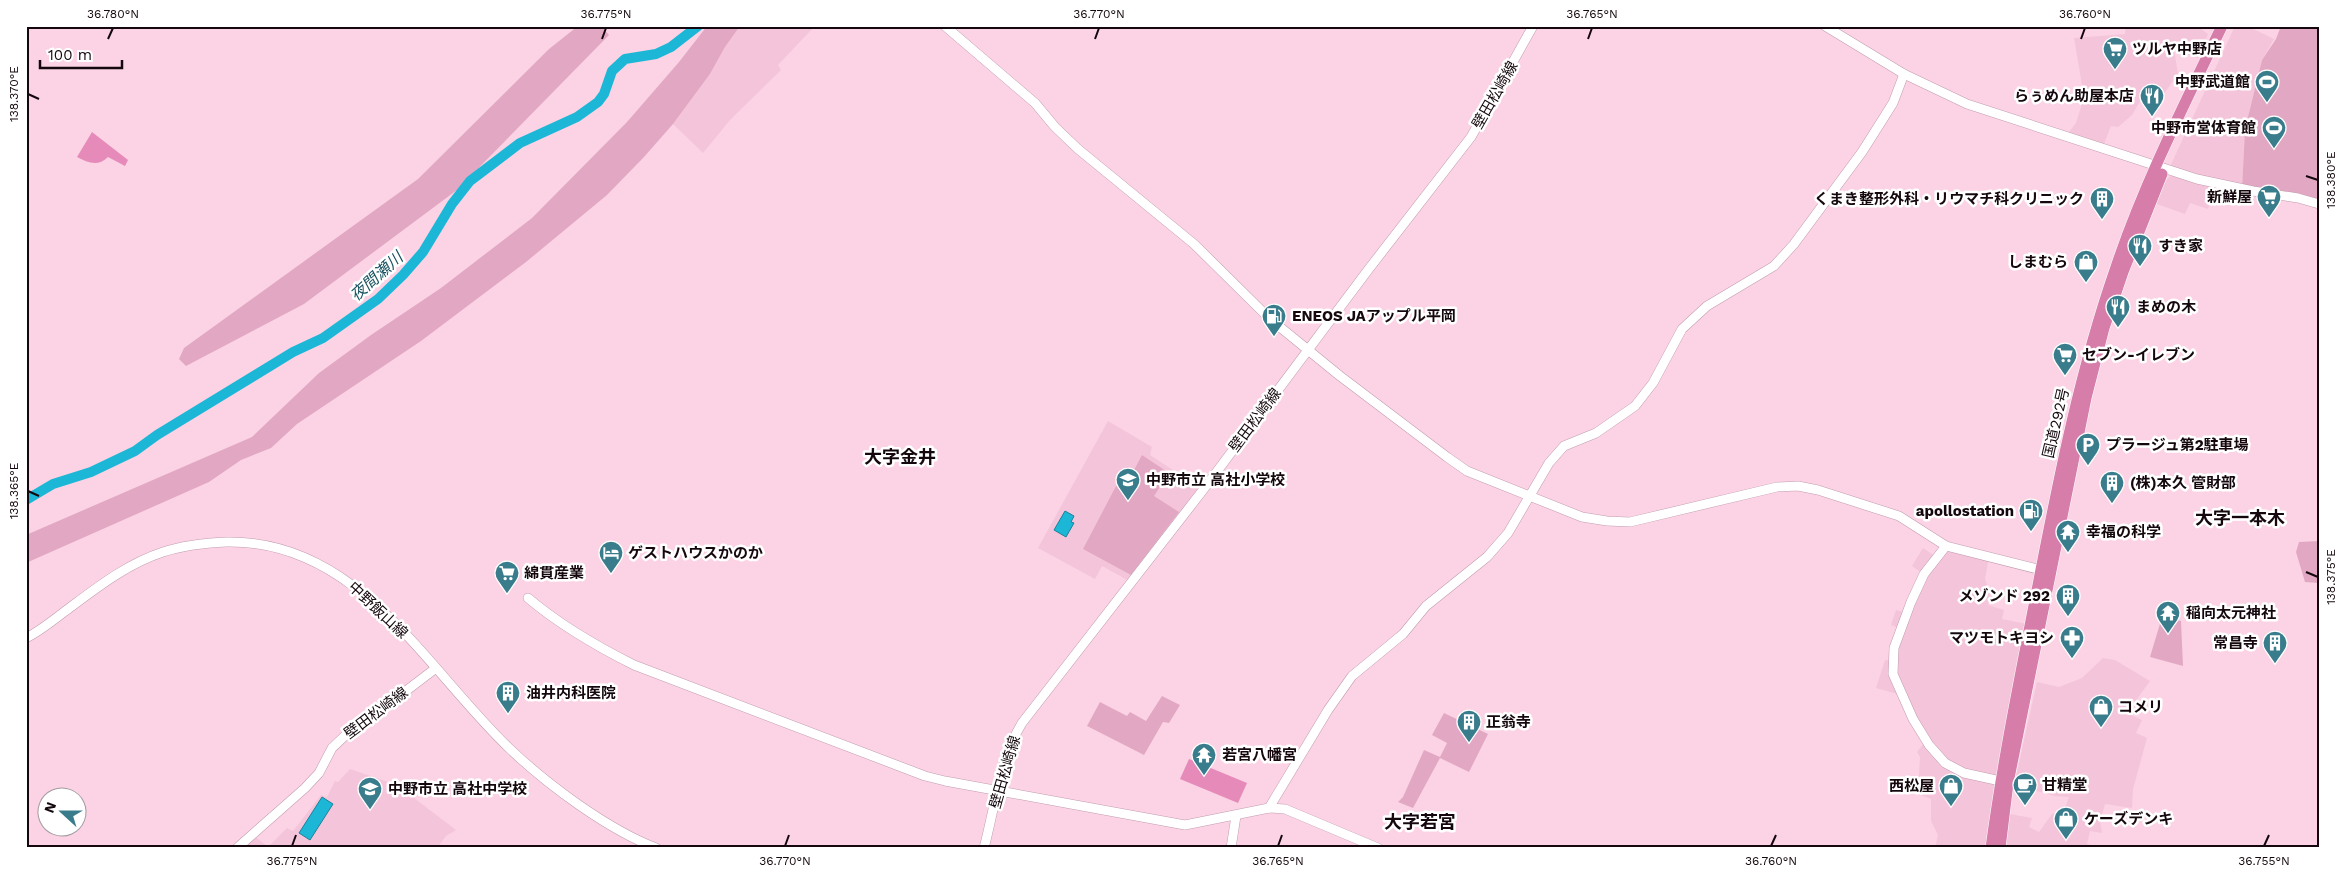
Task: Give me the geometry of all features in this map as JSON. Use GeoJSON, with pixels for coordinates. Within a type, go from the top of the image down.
{"type":"FeatureCollection","features":[{"type":"Feature","properties":{"kind":"highway"},"geometry":{"type":"LineString","coordinates":[[2202,63],[2217,26]]}},
{"type":"Feature","properties":{"kind":"highway","name":"国道292号"},"geometry":{"type":"LineString","coordinates":[[2160,168],[2202,63],[2222,26]]}},
{"type":"Feature","properties":{"kind":"highway","name":"国道292号"},"geometry":{"type":"LineString","coordinates":[[1991,848],[2045,572],[2077,395],[2096,328],[2126,238],[2214,56],[2226,26]]}},
{"type":"Feature","properties":{"kind":"highway"},"geometry":{"type":"LineString","coordinates":[[2214,56],[2230,26]]}},
{"type":"Feature","properties":{"kind":"highway","name":"国道292号"},"geometry":{"type":"LineString","coordinates":[[2000,848],[2004,782]]}},
{"type":"Feature","properties":{"kind":"street"},"geometry":{"type":"LineString","coordinates":[[945,26],[1035,103],[1055,127],[1078,149],[1194,244],[1245,296],[1307,350],[1467,471],[1582,517],[1607,521],[1630,522],[1777,487],[1798,486],[1818,490],[1899,516],[1946,546],[2045,572]]}},
{"type":"Feature","properties":{"kind":"street","name":"壁田松崎線"},"geometry":{"type":"LineString","coordinates":[[984,848],[1012,738],[1022,723],[1472,136],[1533,26]]}},
{"type":"Feature","properties":{"kind":"street"},"geometry":{"type":"LineString","coordinates":[[1825,26],[1904,74],[1937,92],[1967,104],[2197,179],[2298,198],[2319,204]]}},
{"type":"Feature","properties":{"kind":"street"},"geometry":{"type":"LineString","coordinates":[[1269,808],[1328,710],[1352,676],[1403,634],[1426,606],[1487,556],[1508,533],[1549,463],[1564,446],[1596,433],[1635,406],[1653,383],[1682,329],[1707,306],[1774,266],[1794,244],[1862,152],[1893,103],[1904,74]]}},
{"type":"Feature","properties":{"kind":"street","name":"中野飯山線"},"geometry":{"type":"LineString","coordinates":[[26,638],[126,569],[161,553],[187,545],[245,542],[274,546],[320,563],[340,575],[373,602],[510,749],[551,783],[595,815],[656,848]]}},
{"type":"Feature","properties":{"kind":"street"},"geometry":{"type":"LineString","coordinates":[[1946,546],[1924,574],[1911,602],[1894,648],[1893,674],[1912,719],[1929,745],[1945,763],[1964,773],[2004,782]]}},
{"type":"Feature","properties":{"kind":"street"},"geometry":{"type":"LineString","coordinates":[[528,598],[571,630],[604,650],[634,664],[925,776],[1185,825],[1269,808],[1286,809],[1378,848]]}},
{"type":"Feature","properties":{"kind":"street","name":"壁田松崎線"},"geometry":{"type":"LineString","coordinates":[[238,848],[306,788],[319,773],[332,748],[352,728],[398,697],[436,668]]}},
{"type":"Feature","properties":{"kind":"street"},"geometry":{"type":"LineString","coordinates":[[1231,848],[1236,816]]}},
{"type":"Feature","properties":{"kind":"shaded area"},"geometry":{"type":"Polygon","coordinates":[[[578,26],[601,26],[609,35],[457,190],[304,304],[186,366],[179,359],[184,348],[418,179],[549,49],[578,26]]]}},
{"type":"Feature","properties":{"kind":"shaded area"},"geometry":{"type":"Polygon","coordinates":[[[707,26],[740,26],[725,47],[710,74],[673,124],[644,157],[607,195],[526,262],[421,341],[297,424],[271,448],[241,460],[209,482],[26,563],[26,535],[252,437],[319,373],[441,288],[532,218],[627,122],[679,62],[707,26]]]}},
{"type":"Feature","properties":{"kind":"shaded area"},"geometry":{"type":"Polygon","coordinates":[[[740,26],[814,27],[778,65],[781,70],[730,120],[703,153],[673,124],[710,74],[725,47],[740,26]]]}},
{"type":"Feature","properties":{"kind":"shaded area"},"geometry":{"type":"Polygon","coordinates":[[[2126,26],[2197,26],[2208,34],[2198,58],[2174,49],[2178,74],[2163,95],[2142,98],[2132,115],[2118,127],[2111,126],[2102,149],[2065,137],[2076,123],[2081,107],[2082,85],[2074,38],[2125,34],[2126,26]]]}},
{"type":"Feature","properties":{"kind":"shaded area"},"geometry":{"type":"Polygon","coordinates":[[[2235,26],[2247,26],[2274,39],[2262,60],[2245,129],[2242,189],[2219,184],[2208,209],[2190,203],[2185,214],[2154,203],[2163,183],[2174,173],[2168,171],[2235,26]]]}},
{"type":"Feature","properties":{"kind":"shaded area"},"geometry":{"type":"Polygon","coordinates":[[[2281,26],[2319,26],[2319,204],[2242,189],[2245,129],[2262,60],[2276,39],[2281,26]]]}},
{"type":"Feature","properties":{"kind":"shaded area"},"geometry":{"type":"Polygon","coordinates":[[[92,132],[128,160],[125,166],[108,157],[100,162],[93,163],[77,157],[92,132]]]}},
{"type":"Feature","properties":{"kind":"shaded area","name":"中野市立 高社小学校"},"geometry":{"type":"Polygon","coordinates":[[[1108,421],[1152,447],[1150,455],[1203,490],[1131,582],[1102,566],[1095,579],[1038,548],[1108,421]]]}},
{"type":"Feature","properties":{"kind":"shaded area"},"geometry":{"type":"Polygon","coordinates":[[[1142,455],[1169,473],[1154,496],[1179,512],[1131,575],[1083,549],[1126,467],[1134,470],[1142,455]]]}},
{"type":"Feature","properties":{"kind":"shaded area"},"geometry":{"type":"Polygon","coordinates":[[[2319,541],[2319,583],[2305,582],[2296,552],[2299,542],[2319,541]]]}},
{"type":"Feature","properties":{"kind":"shaded area"},"geometry":{"type":"Polygon","coordinates":[[[1946,546],[1989,557],[1985,579],[1990,593],[1988,605],[2004,610],[2002,619],[2027,624],[1987,848],[1935,848],[1938,835],[1931,821],[1931,799],[1918,794],[1920,757],[1917,752],[1926,740],[1901,695],[1876,688],[1885,660],[1892,661],[1901,629],[1891,625],[1896,610],[1907,613],[1924,574],[1912,566],[1923,548],[1936,557],[1946,546]]]}},
{"type":"Feature","properties":{"kind":"shaded area"},"geometry":{"type":"Polygon","coordinates":[[[2162,617],[2181,621],[2183,666],[2150,657],[2162,617]]]}},
{"type":"Feature","properties":{"kind":"shaded area"},"geometry":{"type":"Polygon","coordinates":[[[2103,658],[2115,660],[2150,681],[2127,713],[2142,720],[2136,733],[2147,738],[2133,789],[2132,808],[2105,804],[2100,822],[2102,833],[2090,831],[2087,844],[2101,848],[2006,848],[2010,814],[2032,818],[2029,827],[2039,832],[2052,814],[2065,808],[2069,797],[2055,796],[2014,785],[2037,682],[2059,687],[2082,678],[2103,658]]]}},
{"type":"Feature","properties":{"kind":"shaded area"},"geometry":{"type":"Polygon","coordinates":[[[1162,696],[1180,705],[1169,723],[1163,722],[1144,755],[1087,726],[1100,702],[1127,716],[1130,712],[1146,721],[1162,696]]]}},
{"type":"Feature","properties":{"kind":"shaded area"},"geometry":{"type":"Polygon","coordinates":[[[1444,713],[1488,734],[1469,772],[1440,758],[1413,808],[1398,802],[1403,797],[1424,750],[1440,757],[1447,743],[1432,735],[1444,713]]]}},
{"type":"Feature","properties":{"kind":"shaded area"},"geometry":{"type":"Polygon","coordinates":[[[1189,759],[1247,783],[1238,803],[1180,779],[1189,759]]]}},
{"type":"Feature","properties":{"kind":"shaded area","name":"中野市立 高社中学校"},"geometry":{"type":"Polygon","coordinates":[[[350,769],[397,785],[456,830],[446,836],[437,848],[248,848],[243,843],[252,834],[268,847],[287,828],[293,831],[321,795],[327,797],[335,781],[338,782],[350,769]]]}},
{"type":"Feature","properties":{"kind":"water"},"geometry":{"type":"Polygon","coordinates":[[[1065,511],[1074,516],[1071,522],[1074,523],[1066,537],[1054,530],[1065,511]]]}},
{"type":"Feature","properties":{"kind":"water"},"geometry":{"type":"Polygon","coordinates":[[[322,797],[333,804],[310,840],[299,833],[322,797]]]}},
{"type":"Feature","properties":{"kind":"waterway","name":"夜間瀬川"},"geometry":{"type":"LineString","coordinates":[[26,500],[53,484],[91,472],[135,451],[157,435],[293,352],[323,338],[378,299],[403,275],[423,252],[452,204],[470,181],[520,143],[577,117],[598,102],[604,94],[612,71],[625,59],[656,54],[671,47],[698,26]]}},
{"type":"Feature","properties":{"kind":"place","name":"ツルヤ中野店"},"geometry":{"type":"Point","coordinates":[2115,70]}},
{"type":"Feature","properties":{"kind":"place","name":"中野武道館"},"geometry":{"type":"Point","coordinates":[2267,103]}},
{"type":"Feature","properties":{"kind":"place","name":"らぅめん助屋本店"},"geometry":{"type":"Point","coordinates":[2152,117]}},
{"type":"Feature","properties":{"kind":"place","name":"中野市営体育館"},"geometry":{"type":"Point","coordinates":[2274,149]}},
{"type":"Feature","properties":{"kind":"place","name":"新鮮屋"},"geometry":{"type":"Point","coordinates":[2269,218]}},
{"type":"Feature","properties":{"kind":"place","name":"くまき整形外科・リウマチ科クリニック"},"geometry":{"type":"Point","coordinates":[2102,220]}},
{"type":"Feature","properties":{"kind":"place","name":"すき家"},"geometry":{"type":"Point","coordinates":[2140,267]}},
{"type":"Feature","properties":{"kind":"place","name":"しまむら"},"geometry":{"type":"Point","coordinates":[2086,283]}},
{"type":"Feature","properties":{"kind":"place","name":"まめの木"},"geometry":{"type":"Point","coordinates":[2118,328]}},
{"type":"Feature","properties":{"kind":"place","name":"ENEOS JAアップル平岡"},"geometry":{"type":"Point","coordinates":[1274,337]}},
{"type":"Feature","properties":{"kind":"place","name":"セブン-イレブン"},"geometry":{"type":"Point","coordinates":[2065,376]}},
{"type":"Feature","properties":{"kind":"place","name":"プラージュ第2駐車場"},"geometry":{"type":"Point","coordinates":[2088,466]}},
{"type":"Feature","properties":{"kind":"place","name":"中野市立 高社小学校"},"geometry":{"type":"Point","coordinates":[1128,501]}},
{"type":"Feature","properties":{"kind":"place","name":"(株)本久 管財部"},"geometry":{"type":"Point","coordinates":[2112,504]}},
{"type":"Feature","properties":{"kind":"place","name":"apollostation"},"geometry":{"type":"Point","coordinates":[2031,532]}},
{"type":"Feature","properties":{"kind":"place","name":"幸福の科学"},"geometry":{"type":"Point","coordinates":[2068,553]}},
{"type":"Feature","properties":{"kind":"place","name":"ゲストハウスかのか"},"geometry":{"type":"Point","coordinates":[611,574]}},
{"type":"Feature","properties":{"kind":"place","name":"綿貫産業"},"geometry":{"type":"Point","coordinates":[507,594]}},
{"type":"Feature","properties":{"kind":"place","name":"メゾンド 292"},"geometry":{"type":"Point","coordinates":[2068,617]}},
{"type":"Feature","properties":{"kind":"place","name":"稲向太元神社"},"geometry":{"type":"Point","coordinates":[2168,634]}},
{"type":"Feature","properties":{"kind":"place","name":"マツモトキヨシ"},"geometry":{"type":"Point","coordinates":[2072,659]}},
{"type":"Feature","properties":{"kind":"place","name":"常昌寺"},"geometry":{"type":"Point","coordinates":[2275,664]}},
{"type":"Feature","properties":{"kind":"place","name":"油井内科医院"},"geometry":{"type":"Point","coordinates":[508,714]}},
{"type":"Feature","properties":{"kind":"place","name":"コメリ"},"geometry":{"type":"Point","coordinates":[2101,728]}},
{"type":"Feature","properties":{"kind":"place","name":"正翁寺"},"geometry":{"type":"Point","coordinates":[1469,743]}},
{"type":"Feature","properties":{"kind":"place","name":"若宮八幡宮"},"geometry":{"type":"Point","coordinates":[1204,776]}},
{"type":"Feature","properties":{"kind":"place","name":"甘精堂"},"geometry":{"type":"Point","coordinates":[2025,806]}},
{"type":"Feature","properties":{"kind":"place","name":"西松屋"},"geometry":{"type":"Point","coordinates":[1951,807]}},
{"type":"Feature","properties":{"kind":"place","name":"中野市立 高社中学校"},"geometry":{"type":"Point","coordinates":[370,810]}},
{"type":"Feature","properties":{"kind":"place","name":"ケーズデンキ"},"geometry":{"type":"Point","coordinates":[2066,840]}},
{"type":"Feature","properties":{"kind":"district","name":"大字金井"},"geometry":{"type":"Point","coordinates":[900,457]}},
{"type":"Feature","properties":{"kind":"district","name":"大字一本木"},"geometry":{"type":"Point","coordinates":[2240,518]}},
{"type":"Feature","properties":{"kind":"district","name":"大字若宮"},"geometry":{"type":"Point","coordinates":[1420,822]}}]}
